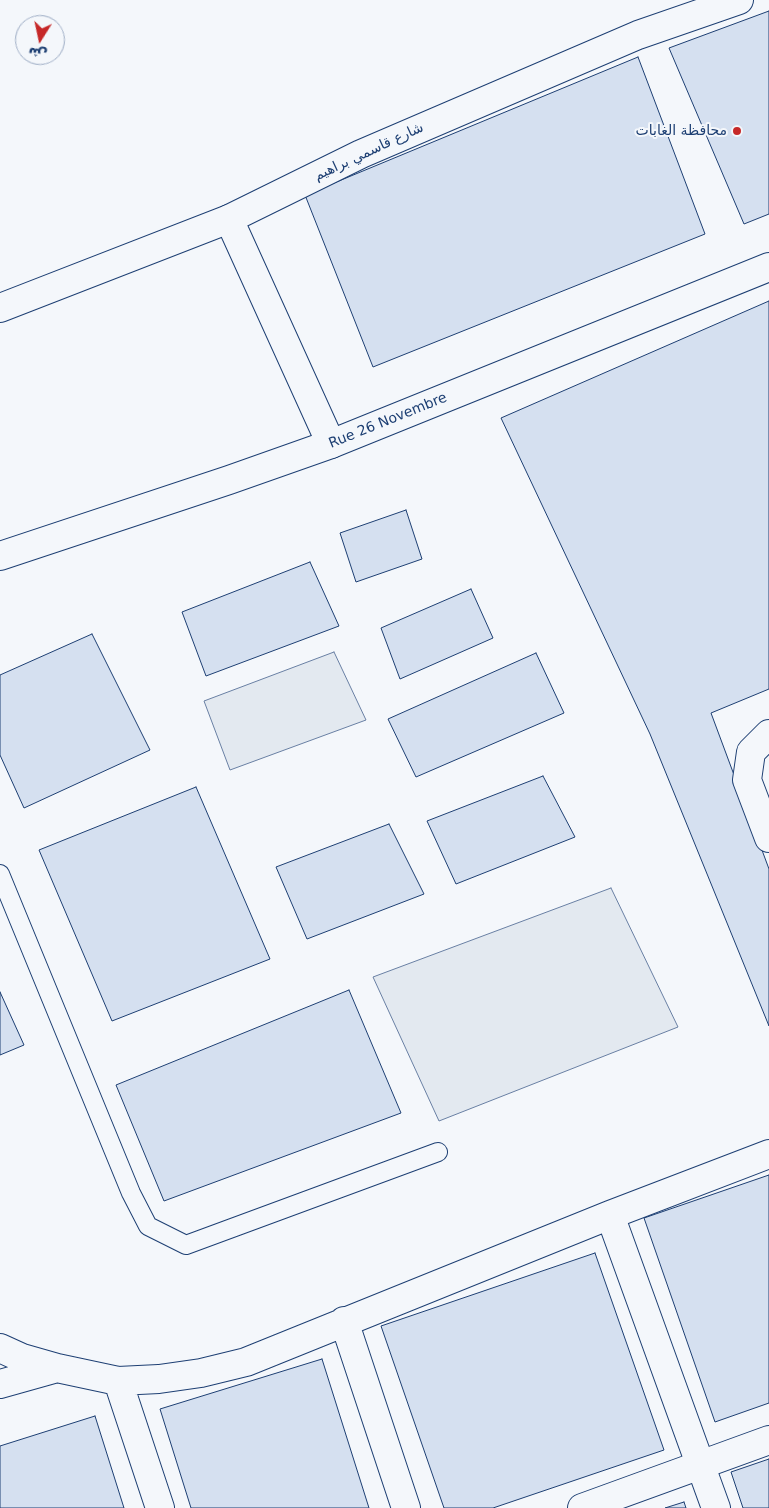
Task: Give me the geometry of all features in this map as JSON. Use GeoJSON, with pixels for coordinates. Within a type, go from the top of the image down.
{"type":"FeatureCollection","features":[{"type":"Feature","properties":{"kind":"street","name":"شارع قاسمي براهيم"},"geometry":{"type":"LineString","coordinates":[[0,308],[230,219],[370,150],[638,35],[739,0]]}},
{"type":"Feature","properties":{"kind":"street"},"geometry":{"type":"LineString","coordinates":[[230,219],[331,444]]}},
{"type":"Feature","properties":{"kind":"street","name":"Rue 26 Novembre"},"geometry":{"type":"LineString","coordinates":[[0,556],[331,444],[769,267]]}},
{"type":"Feature","properties":{"kind":"street"},"geometry":{"type":"LineString","coordinates":[[760,743],[748,780],[769,838]]}},
{"type":"Feature","properties":{"kind":"street"},"geometry":{"type":"LineString","coordinates":[[0,1348],[22,1358],[56,1368],[118,1380],[159,1379],[201,1373],[246,1362],[610,1215],[769,1154]]}},
{"type":"Feature","properties":{"kind":"street"},"geometry":{"type":"LineString","coordinates":[[610,1215],[716,1508]]}},
{"type":"Feature","properties":{"kind":"street"},"geometry":{"type":"LineString","coordinates":[[344,1321],[406,1508]]}},
{"type":"Feature","properties":{"kind":"street"},"geometry":{"type":"LineString","coordinates":[[0,1384],[56,1368]]}},
{"type":"Feature","properties":{"kind":"street"},"geometry":{"type":"LineString","coordinates":[[118,1380],[160,1508]]}},
{"type":"Feature","properties":{"kind":"street"},"geometry":{"type":"LineString","coordinates":[[582,1508],[769,1440]]}},
{"type":"Feature","properties":{"kind":"lane"},"geometry":{"type":"LineString","coordinates":[[0,874],[131,1193],[148,1226],[186,1245],[438,1152]]}},
{"type":"Feature","properties":{"kind":"shaded area"},"geometry":{"type":"Polygon","coordinates":[[[334,652],[366,720],[230,770],[204,701],[334,652]]]}},
{"type":"Feature","properties":{"kind":"shaded area"},"geometry":{"type":"Polygon","coordinates":[[[611,888],[678,1027],[439,1121],[373,977],[611,888]]]}},
{"type":"Feature","properties":{"kind":"building","name":"محافظة الغابات"},"geometry":{"type":"Polygon","coordinates":[[[769,11],[769,214],[744,224],[669,48],[769,11]]]}},
{"type":"Feature","properties":{"kind":"building"},"geometry":{"type":"Polygon","coordinates":[[[638,57],[705,234],[373,367],[305,195],[638,57]]]}},
{"type":"Feature","properties":{"kind":"building"},"geometry":{"type":"Polygon","coordinates":[[[769,301],[769,689],[711,713],[769,869],[769,1026],[650,734],[501,418],[769,301]]]}},
{"type":"Feature","properties":{"kind":"building"},"geometry":{"type":"Polygon","coordinates":[[[406,510],[422,559],[356,582],[340,533],[406,510]]]}},
{"type":"Feature","properties":{"kind":"building"},"geometry":{"type":"Polygon","coordinates":[[[310,562],[339,626],[206,676],[182,612],[310,562]]]}},
{"type":"Feature","properties":{"kind":"building"},"geometry":{"type":"Polygon","coordinates":[[[471,589],[493,638],[400,679],[381,628],[471,589]]]}},
{"type":"Feature","properties":{"kind":"building"},"geometry":{"type":"Polygon","coordinates":[[[92,634],[150,750],[24,808],[0,755],[0,675],[92,634]]]}},
{"type":"Feature","properties":{"kind":"building"},"geometry":{"type":"Polygon","coordinates":[[[536,653],[564,713],[416,777],[388,719],[536,653]]]}},
{"type":"Feature","properties":{"kind":"building"},"geometry":{"type":"Polygon","coordinates":[[[543,776],[575,837],[456,884],[427,821],[543,776]]]}},
{"type":"Feature","properties":{"kind":"building"},"geometry":{"type":"Polygon","coordinates":[[[196,787],[270,959],[112,1021],[39,850],[196,787]]]}},
{"type":"Feature","properties":{"kind":"building"},"geometry":{"type":"Polygon","coordinates":[[[389,824],[424,894],[307,939],[276,867],[389,824]]]}},
{"type":"Feature","properties":{"kind":"building"},"geometry":{"type":"Polygon","coordinates":[[[349,990],[401,1113],[164,1201],[116,1085],[349,990]]]}},
{"type":"Feature","properties":{"kind":"building"},"geometry":{"type":"Polygon","coordinates":[[[0,992],[24,1045],[0,1055],[0,992]]]}},
{"type":"Feature","properties":{"kind":"building"},"geometry":{"type":"Polygon","coordinates":[[[769,1175],[769,1403],[715,1422],[644,1218],[769,1175]]]}},
{"type":"Feature","properties":{"kind":"building"},"geometry":{"type":"Polygon","coordinates":[[[595,1253],[664,1450],[493,1508],[444,1508],[381,1326],[595,1253]]]}},
{"type":"Feature","properties":{"kind":"building"},"geometry":{"type":"Polygon","coordinates":[[[322,1359],[369,1508],[191,1508],[160,1409],[322,1359]]]}},
{"type":"Feature","properties":{"kind":"building"},"geometry":{"type":"Polygon","coordinates":[[[95,1416],[124,1508],[0,1508],[0,1446],[95,1416]]]}},
{"type":"Feature","properties":{"kind":"building"},"geometry":{"type":"Polygon","coordinates":[[[769,1459],[769,1508],[743,1508],[731,1472],[769,1459]]]}},
{"type":"Feature","properties":{"kind":"building"},"geometry":{"type":"Polygon","coordinates":[[[684,1502],[686,1508],[665,1508],[684,1502]]]}},
{"type":"Feature","properties":{"kind":"place","name":"محافظة الغابات"},"geometry":{"type":"Point","coordinates":[737,131]}}]}
